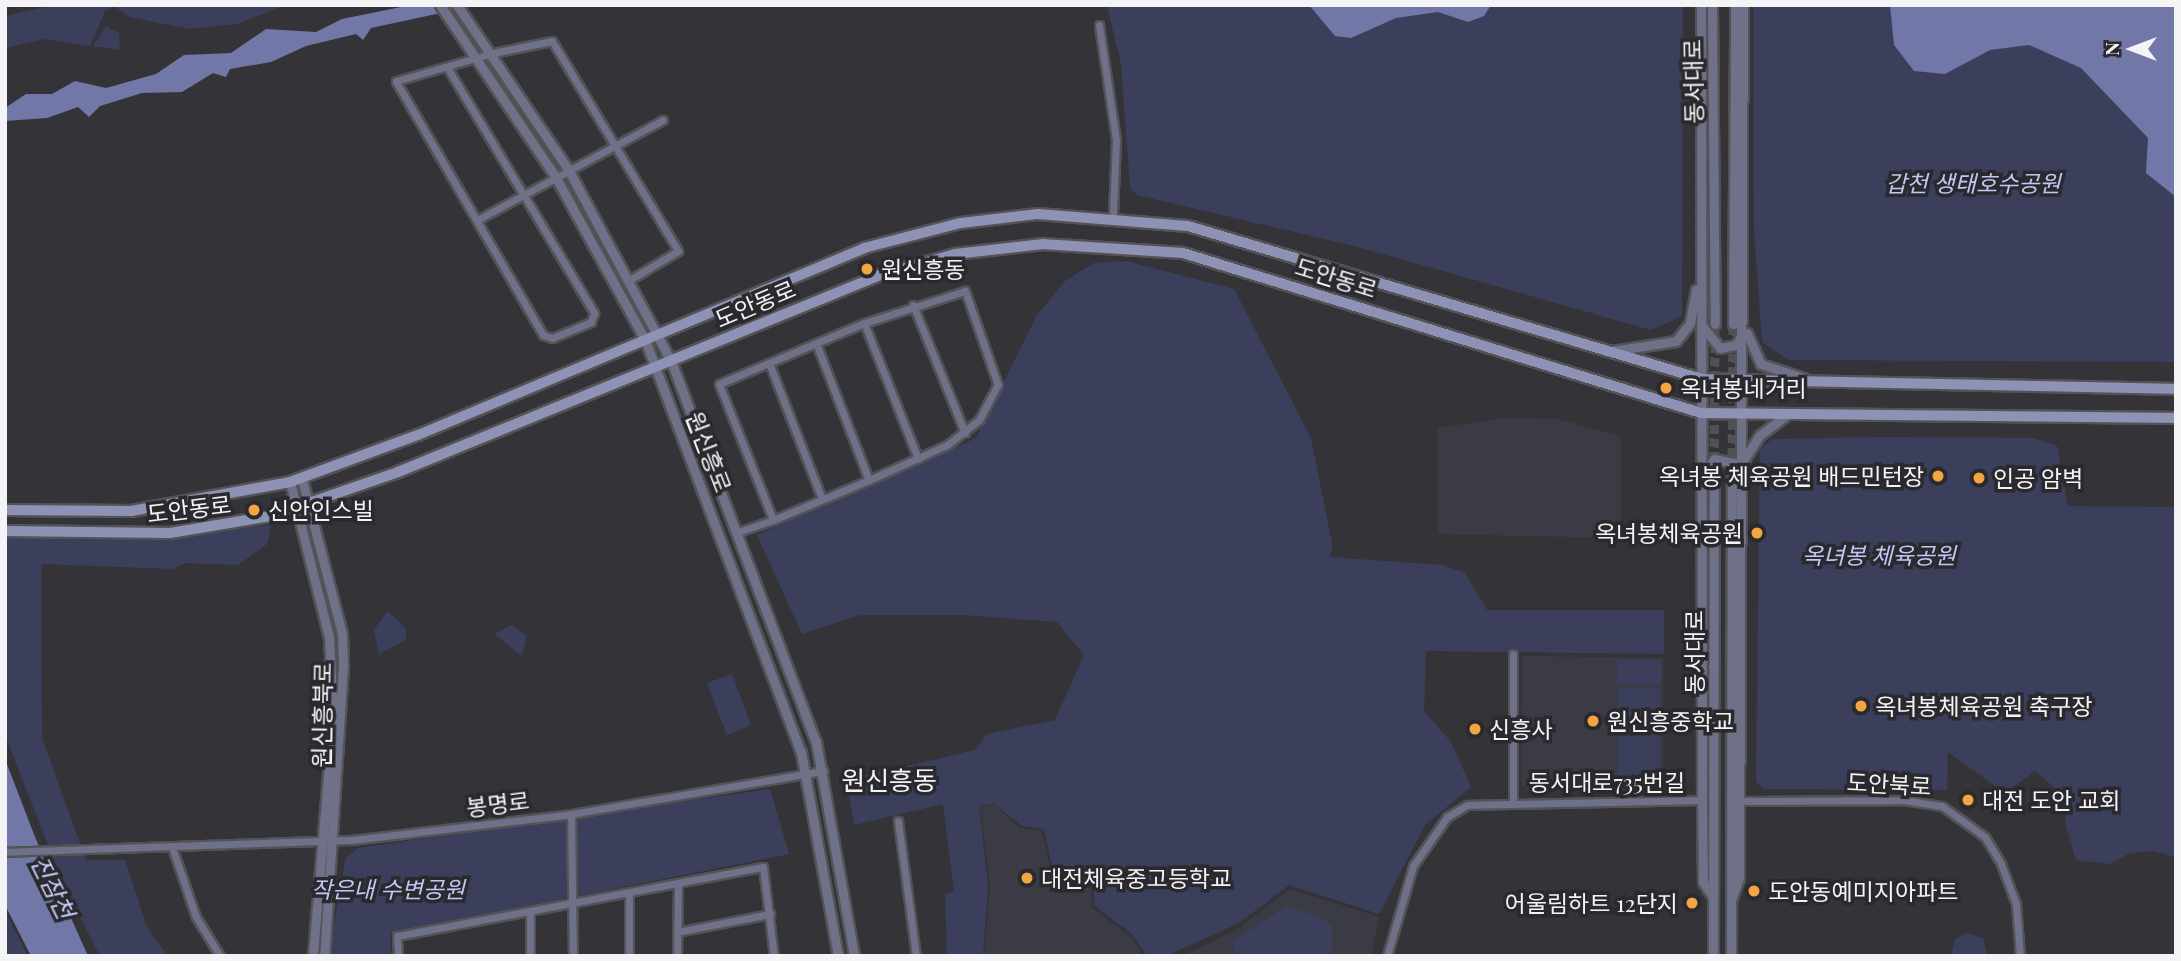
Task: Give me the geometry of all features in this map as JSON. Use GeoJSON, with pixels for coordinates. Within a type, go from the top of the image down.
{"type":"FeatureCollection","features":[{"type":"Feature","properties":{"kind":"main road","name":"도안동로"},"geometry":{"type":"LineString","coordinates":[[5,510],[131,511],[302,479],[880,243],[961,223],[1078,214],[1113,216],[1252,243],[1702,380],[1854,386],[2176,389]]}},
{"type":"Feature","properties":{"kind":"main road","name":"도안동로"},"geometry":{"type":"LineString","coordinates":[[5,531],[170,533],[299,507],[905,266],[995,248],[1097,243],[1237,267],[1701,413],[1786,416],[2176,418]]}},
{"type":"Feature","properties":{"kind":"street","name":"원신흥로"},"geometry":{"type":"LineString","coordinates":[[440,5],[480,57],[555,176],[645,340],[656,366],[807,774],[838,956]]}},
{"type":"Feature","properties":{"kind":"street","name":"원신흥로"},"geometry":{"type":"LineString","coordinates":[[457,5],[494,53],[568,169],[631,279],[671,360],[738,532],[824,771],[854,956]]}},
{"type":"Feature","properties":{"kind":"street"},"geometry":{"type":"LineString","coordinates":[[1701,5],[1703,882],[1713,897]]}},
{"type":"Feature","properties":{"kind":"street","name":"동서대로"},"geometry":{"type":"LineString","coordinates":[[1712,5],[1715,324]]}},
{"type":"Feature","properties":{"kind":"street","name":"동서대로"},"geometry":{"type":"LineString","coordinates":[[1733,324],[1735,5]]}},
{"type":"Feature","properties":{"kind":"street"},"geometry":{"type":"LineString","coordinates":[[1732,898],[1739,878],[1740,415],[1745,328],[1743,5]]}},
{"type":"Feature","properties":{"kind":"street"},"geometry":{"type":"LineString","coordinates":[[1099,25],[1116,139],[1113,216]]}},
{"type":"Feature","properties":{"kind":"street"},"geometry":{"type":"LineString","coordinates":[[447,67],[525,193],[594,313],[590,322],[552,338],[543,335],[396,81],[494,53],[552,41],[678,251],[631,279]]}},
{"type":"Feature","properties":{"kind":"street"},"geometry":{"type":"LineString","coordinates":[[477,220],[614,142],[663,120]]}},
{"type":"Feature","properties":{"kind":"street"},"geometry":{"type":"LineString","coordinates":[[1612,351],[1676,341],[1690,323],[1700,264]]}},
{"type":"Feature","properties":{"kind":"street"},"geometry":{"type":"LineString","coordinates":[[738,532],[773,520],[918,459],[965,433],[998,384],[965,291],[864,323],[719,384],[773,520]]}},
{"type":"Feature","properties":{"kind":"street"},"geometry":{"type":"LineString","coordinates":[[914,305],[965,433]]}},
{"type":"Feature","properties":{"kind":"street"},"geometry":{"type":"LineString","coordinates":[[1701,321],[1720,348],[1737,345],[1745,328]]}},
{"type":"Feature","properties":{"kind":"street"},"geometry":{"type":"LineString","coordinates":[[864,323],[918,459]]}},
{"type":"Feature","properties":{"kind":"street"},"geometry":{"type":"LineString","coordinates":[[1745,328],[1760,364],[1854,386]]}},
{"type":"Feature","properties":{"kind":"street"},"geometry":{"type":"LineString","coordinates":[[816,343],[869,480]]}},
{"type":"Feature","properties":{"kind":"street"},"geometry":{"type":"LineString","coordinates":[[769,363],[822,499]]}},
{"type":"Feature","properties":{"kind":"street"},"geometry":{"type":"LineString","coordinates":[[1740,466],[1760,435],[1786,416]]}},
{"type":"Feature","properties":{"kind":"street"},"geometry":{"type":"LineString","coordinates":[[1701,486],[1706,465],[1724,458],[1734,463],[1740,484]]}},
{"type":"Feature","properties":{"kind":"street","name":"동서대로"},"geometry":{"type":"LineString","coordinates":[[1713,956],[1714,474]]}},
{"type":"Feature","properties":{"kind":"street","name":"동서대로"},"geometry":{"type":"LineString","coordinates":[[1731,956],[1732,476]]}},
{"type":"Feature","properties":{"kind":"street","name":"원신흥북로"},"geometry":{"type":"LineString","coordinates":[[302,479],[342,634],[345,708],[331,842],[324,956]]}},
{"type":"Feature","properties":{"kind":"street","name":"원신흥북로"},"geometry":{"type":"LineString","coordinates":[[290,482],[299,507],[329,637],[333,716],[331,842],[313,956]]}},
{"type":"Feature","properties":{"kind":"street","name":"동서대로735번길"},"geometry":{"type":"LineString","coordinates":[[1513,654],[1513,802]]}},
{"type":"Feature","properties":{"kind":"street","name":"봉명로"},"geometry":{"type":"LineString","coordinates":[[5,852],[173,850],[331,842],[571,814],[824,771]]}},
{"type":"Feature","properties":{"kind":"street","name":"동서대로735번길"},"geometry":{"type":"LineString","coordinates":[[1387,956],[1402,889],[1434,832],[1467,805],[1702,800]]}},
{"type":"Feature","properties":{"kind":"street","name":"도안북로"},"geometry":{"type":"LineString","coordinates":[[1739,801],[1903,800],[1942,806],[1984,836],[2001,864],[2017,904],[2020,956]]}},
{"type":"Feature","properties":{"kind":"street"},"geometry":{"type":"LineString","coordinates":[[571,814],[573,956]]}},
{"type":"Feature","properties":{"kind":"street"},"geometry":{"type":"LineString","coordinates":[[898,821],[916,956]]}},
{"type":"Feature","properties":{"kind":"street"},"geometry":{"type":"LineString","coordinates":[[173,850],[196,917],[220,956]]}},
{"type":"Feature","properties":{"kind":"street"},"geometry":{"type":"LineString","coordinates":[[398,956],[397,936],[763,867],[774,956]]}},
{"type":"Feature","properties":{"kind":"street"},"geometry":{"type":"LineString","coordinates":[[677,956],[678,885]]}},
{"type":"Feature","properties":{"kind":"street"},"geometry":{"type":"LineString","coordinates":[[629,893],[629,956]]}},
{"type":"Feature","properties":{"kind":"street"},"geometry":{"type":"LineString","coordinates":[[530,911],[530,956]]}},
{"type":"Feature","properties":{"kind":"street"},"geometry":{"type":"LineString","coordinates":[[677,932],[770,914]]}},
{"type":"Feature","properties":{"kind":"shaded area"},"geometry":{"type":"Polygon","coordinates":[[[1504,418],[1557,419],[1621,436],[1621,538],[1438,534],[1438,428],[1504,418]]]}},
{"type":"Feature","properties":{"kind":"shaded area","name":"원신흥중학교"},"geometry":{"type":"Polygon","coordinates":[[[1522,656],[1663,658],[1663,792],[1529,791],[1521,784],[1522,656]]]}},
{"type":"Feature","properties":{"kind":"shaded area","name":"대전체육중고등학교"},"geometry":{"type":"Polygon","coordinates":[[[994,805],[1020,828],[1042,831],[1051,872],[1091,889],[1092,908],[1131,937],[1143,956],[984,956],[990,884],[980,807],[994,805]]]}},
{"type":"Feature","properties":{"kind":"shaded area","name":"대전체육중고등학교"},"geometry":{"type":"Polygon","coordinates":[[[1290,889],[1379,917],[1371,956],[1183,956],[1236,930],[1290,889]]]}},
{"type":"Feature","properties":{"kind":"green space"},"geometry":{"type":"Polygon","coordinates":[[[54,5],[285,5],[237,24],[189,29],[130,17],[114,6],[105,11],[90,46],[44,39],[5,48],[5,16],[54,5]]]}},
{"type":"Feature","properties":{"kind":"green space"},"geometry":{"type":"Polygon","coordinates":[[[1107,5],[1683,5],[1682,316],[1651,330],[1358,247],[1137,195],[1130,187],[1121,64],[1107,5]]]}},
{"type":"Feature","properties":{"kind":"green space","name":"갑천 생태호수공원"},"geometry":{"type":"Polygon","coordinates":[[[1753,5],[2176,5],[2176,362],[1788,360],[1762,342],[1754,229],[1753,5]]]}},
{"type":"Feature","properties":{"kind":"green space"},"geometry":{"type":"Polygon","coordinates":[[[106,26],[119,33],[120,50],[93,46],[106,26]]]}},
{"type":"Feature","properties":{"kind":"green space"},"geometry":{"type":"Polygon","coordinates":[[[1126,261],[1234,289],[1311,438],[1333,548],[1329,557],[1442,565],[1465,573],[1487,610],[1664,610],[1664,654],[1426,651],[1424,711],[1451,742],[1471,787],[1425,825],[1379,914],[1289,885],[1239,923],[1166,956],[1147,956],[1132,934],[1095,906],[1093,887],[1053,871],[1044,829],[1022,826],[994,804],[979,806],[988,885],[983,956],[947,956],[945,894],[954,892],[943,804],[854,825],[846,780],[976,749],[987,734],[1055,720],[1084,655],[1057,622],[964,615],[860,615],[802,634],[757,535],[976,438],[1037,315],[1065,281],[1094,263],[1126,261]]]}},
{"type":"Feature","properties":{"kind":"green space","name":"옥녀봉 체육공원"},"geometry":{"type":"Polygon","coordinates":[[[2032,438],[2057,446],[2068,506],[2176,507],[2176,857],[2153,851],[2130,853],[2110,864],[2076,860],[2065,822],[2068,799],[2035,771],[2005,793],[1948,752],[1947,790],[1763,789],[1756,781],[1760,449],[1772,439],[2032,438]]]}},
{"type":"Feature","properties":{"kind":"green space"},"geometry":{"type":"Polygon","coordinates":[[[271,525],[267,544],[238,565],[186,563],[172,569],[41,564],[42,738],[86,860],[125,860],[146,925],[168,956],[100,956],[64,886],[5,735],[5,537],[132,540],[271,525]]]}},
{"type":"Feature","properties":{"kind":"green space"},"geometry":{"type":"Polygon","coordinates":[[[388,611],[406,629],[406,640],[379,654],[374,630],[388,611]]]}},
{"type":"Feature","properties":{"kind":"green space"},"geometry":{"type":"Polygon","coordinates":[[[512,625],[527,636],[522,656],[494,634],[512,625]]]}},
{"type":"Feature","properties":{"kind":"green space"},"geometry":{"type":"Polygon","coordinates":[[[1617,660],[1661,660],[1661,685],[1617,685],[1617,660]]]}},
{"type":"Feature","properties":{"kind":"green space"},"geometry":{"type":"Polygon","coordinates":[[[732,674],[751,725],[727,735],[707,683],[732,674]]]}},
{"type":"Feature","properties":{"kind":"green space"},"geometry":{"type":"Polygon","coordinates":[[[1618,688],[1660,688],[1660,776],[1618,776],[1618,688]]]}},
{"type":"Feature","properties":{"kind":"green space","name":"작은내 수변공원"},"geometry":{"type":"Polygon","coordinates":[[[770,789],[789,854],[391,933],[391,956],[328,956],[346,858],[358,848],[770,789]]]}},
{"type":"Feature","properties":{"kind":"green space"},"geometry":{"type":"Polygon","coordinates":[[[1289,905],[1332,924],[1332,956],[1237,956],[1231,942],[1289,905]]]}},
{"type":"Feature","properties":{"kind":"green space"},"geometry":{"type":"Polygon","coordinates":[[[5,911],[27,954],[28,956],[5,956],[5,911]]]}},
{"type":"Feature","properties":{"kind":"green space"},"geometry":{"type":"Polygon","coordinates":[[[1966,933],[1983,938],[1987,956],[1951,956],[1955,939],[1966,933]]]}},
{"type":"Feature","properties":{"kind":"water"},"geometry":{"type":"Polygon","coordinates":[[[411,5],[478,5],[371,28],[363,40],[356,34],[306,46],[271,62],[230,69],[226,77],[213,73],[182,92],[142,93],[100,106],[89,117],[78,107],[47,118],[5,121],[5,108],[26,94],[52,94],[75,81],[106,88],[156,74],[184,55],[231,53],[266,29],[316,32],[342,19],[411,5]]]}},
{"type":"Feature","properties":{"kind":"water"},"geometry":{"type":"Polygon","coordinates":[[[1309,5],[1491,5],[1484,16],[1468,22],[1438,12],[1396,18],[1351,38],[1335,36],[1309,5]]]}},
{"type":"Feature","properties":{"kind":"water"},"geometry":{"type":"Polygon","coordinates":[[[1890,5],[2176,5],[2176,197],[2146,173],[2148,138],[2081,68],[2029,45],[1990,50],[1945,74],[1914,71],[1894,45],[1890,5]]]}},
{"type":"Feature","properties":{"kind":"water","name":"진잠천"},"geometry":{"type":"Polygon","coordinates":[[[5,759],[35,837],[88,956],[31,956],[5,905],[5,759]]]}},
{"type":"Feature","properties":{"kind":"tunnel"},"geometry":{"type":"LineString","coordinates":[[1714,474],[1715,324]]}},
{"type":"Feature","properties":{"kind":"tunnel"},"geometry":{"type":"LineString","coordinates":[[1732,470],[1733,324]]}},
{"type":"Feature","properties":{"kind":"place","name":"원신흥동"},"geometry":{"type":"Point","coordinates":[867,269]}},
{"type":"Feature","properties":{"kind":"place","name":"옥녀봉네거리"},"geometry":{"type":"Point","coordinates":[1666,388]}},
{"type":"Feature","properties":{"kind":"place","name":"옥녀봉 체육공원 배드민턴장"},"geometry":{"type":"Point","coordinates":[1938,476]}},
{"type":"Feature","properties":{"kind":"place","name":"인공 암벽"},"geometry":{"type":"Point","coordinates":[1979,478]}},
{"type":"Feature","properties":{"kind":"place","name":"신안인스빌"},"geometry":{"type":"Point","coordinates":[254,510]}},
{"type":"Feature","properties":{"kind":"place","name":"옥녀봉체육공원"},"geometry":{"type":"Point","coordinates":[1757,533]}},
{"type":"Feature","properties":{"kind":"place","name":"옥녀봉체육공원 축구장"},"geometry":{"type":"Point","coordinates":[1861,706]}},
{"type":"Feature","properties":{"kind":"place","name":"원신흥중학교"},"geometry":{"type":"Point","coordinates":[1593,721]}},
{"type":"Feature","properties":{"kind":"place","name":"신흥사"},"geometry":{"type":"Point","coordinates":[1475,729]}},
{"type":"Feature","properties":{"kind":"place","name":"대전 도안 교회"},"geometry":{"type":"Point","coordinates":[1968,800]}},
{"type":"Feature","properties":{"kind":"place","name":"대전체육중고등학교"},"geometry":{"type":"Point","coordinates":[1027,878]}},
{"type":"Feature","properties":{"kind":"place","name":"도안동예미지아파트"},"geometry":{"type":"Point","coordinates":[1754,891]}},
{"type":"Feature","properties":{"kind":"place","name":"어울림하트 12단지"},"geometry":{"type":"Point","coordinates":[1692,903]}},
{"type":"Feature","properties":{"kind":"district","name":"원신흥동"},"geometry":{"type":"Point","coordinates":[889,780]}}]}
